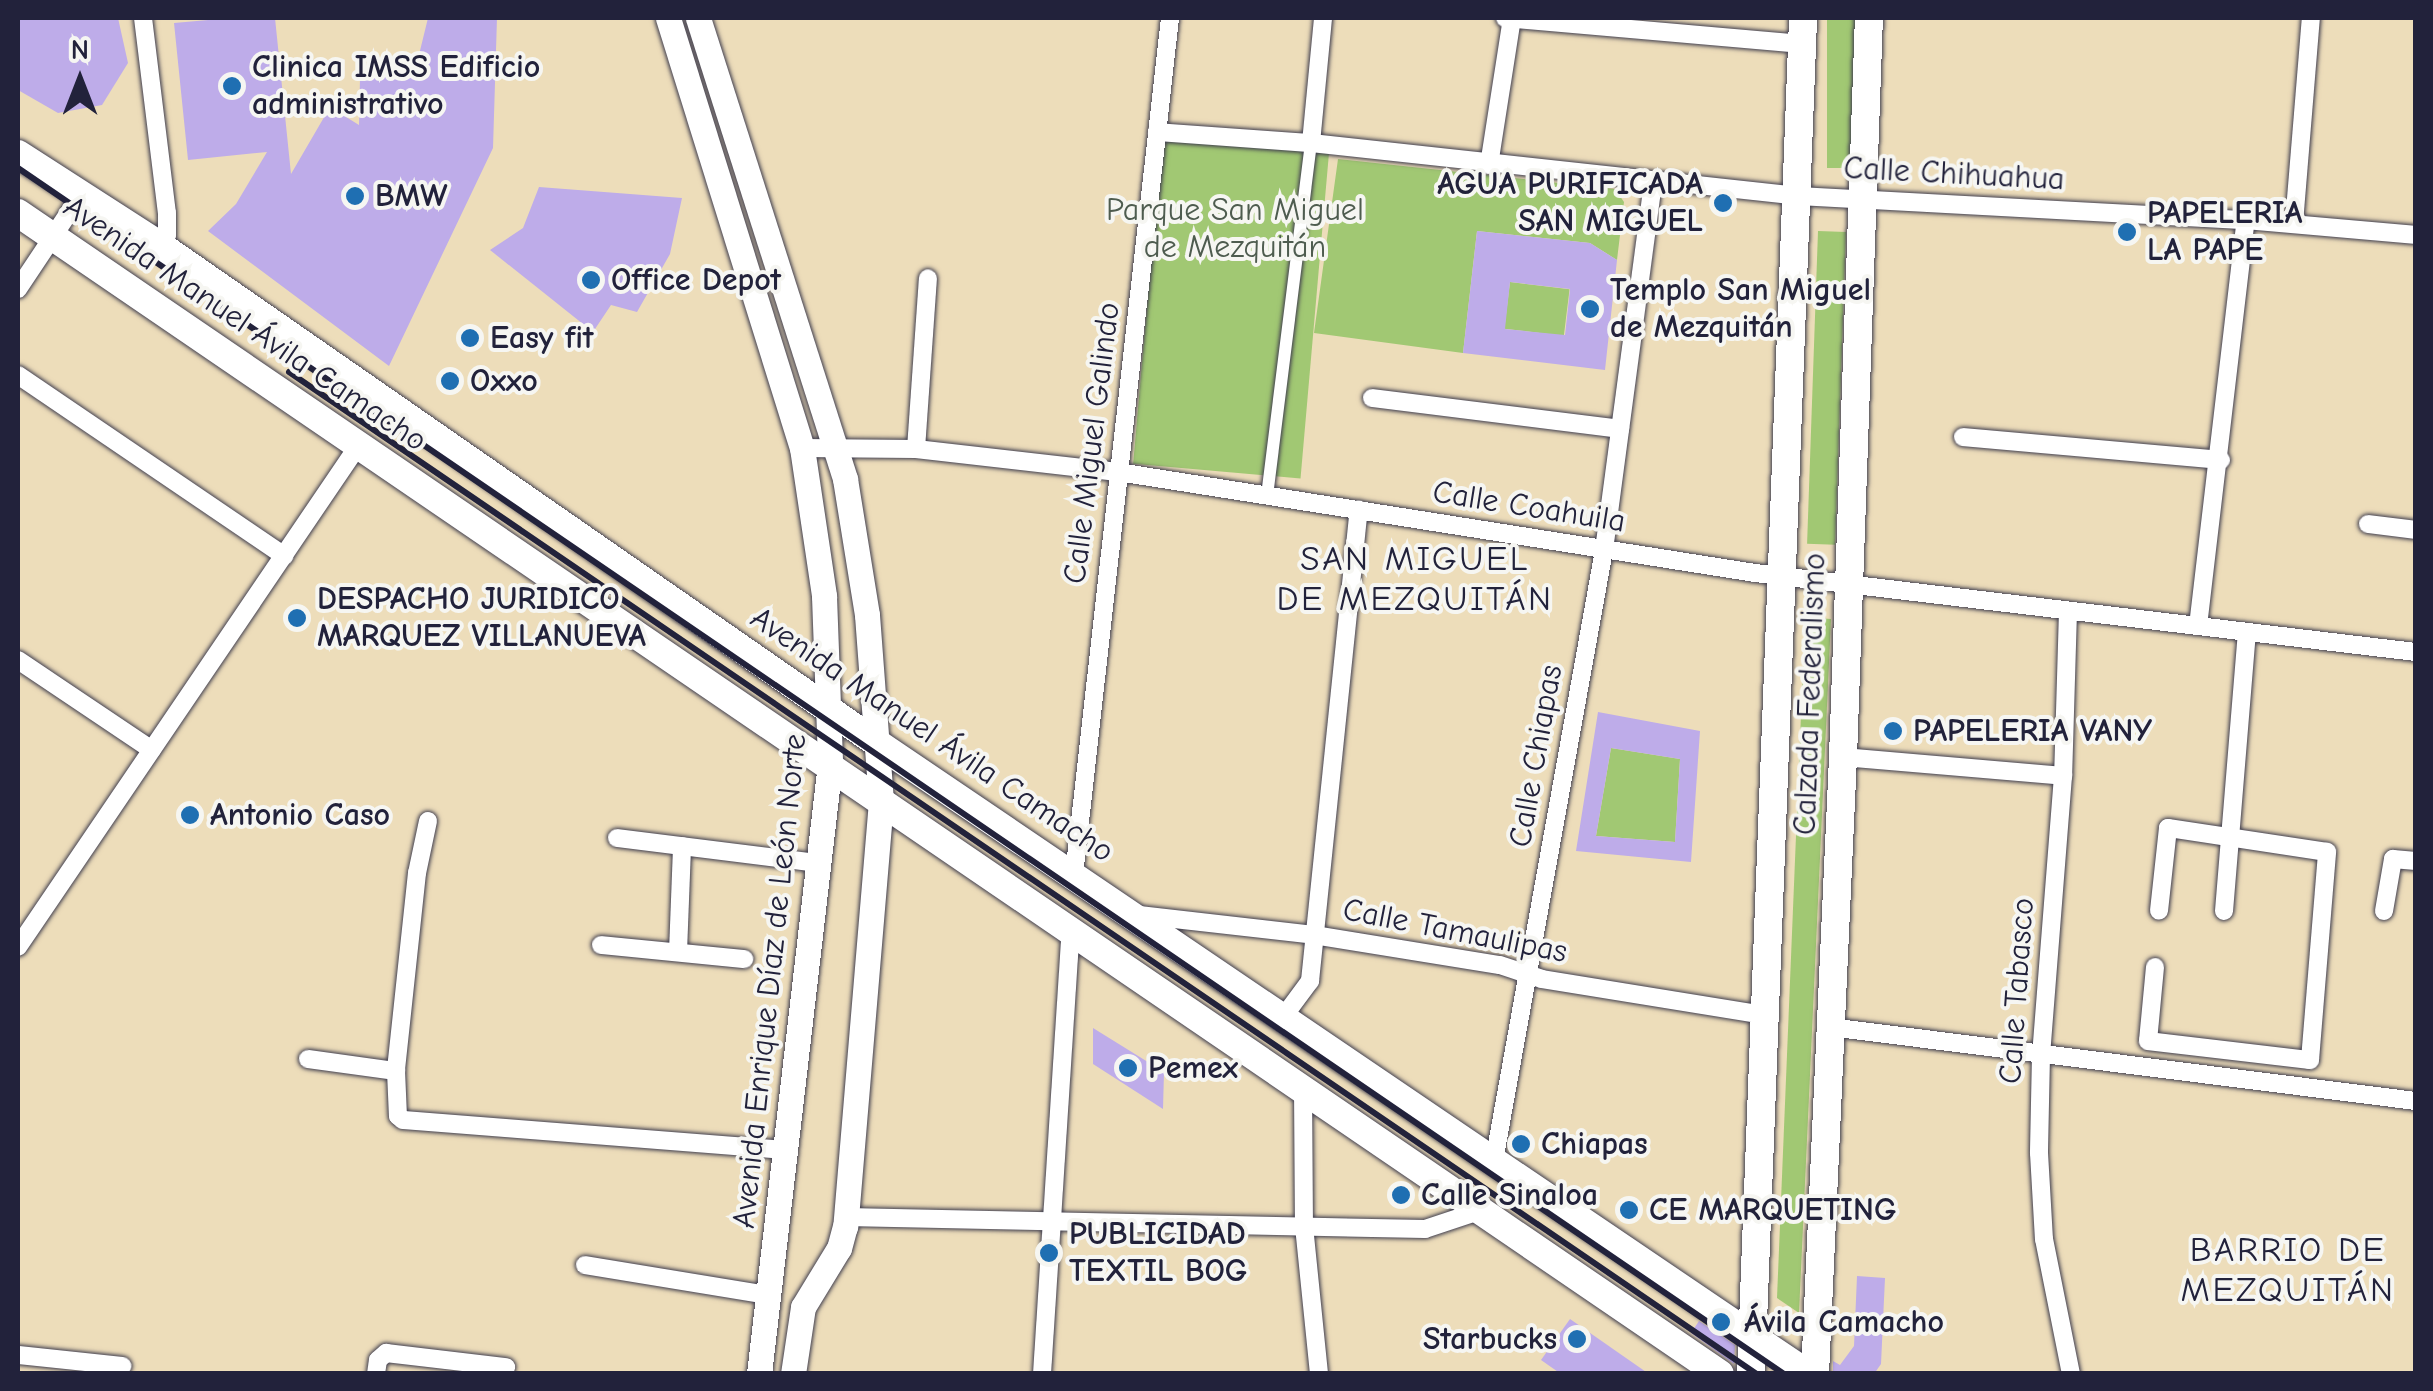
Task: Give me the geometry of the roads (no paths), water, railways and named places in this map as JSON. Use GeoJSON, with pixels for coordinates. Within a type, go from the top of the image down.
{"type":"FeatureCollection","features":[{"type":"Feature","properties":{"kind":"main road","name":"Avenida Enrique Díaz de León Norte"},"geometry":{"type":"LineString","coordinates":[[668,18],[802,448],[824,596],[830,763],[759,1374]]}},
{"type":"Feature","properties":{"kind":"main road"},"geometry":{"type":"LineString","coordinates":[[698,18],[835,445],[867,615],[877,743],[881,801],[846,1217],[839,1248],[802,1306],[793,1374]]}},
{"type":"Feature","properties":{"kind":"main road","name":"Calzada Federalismo"},"geometry":{"type":"LineString","coordinates":[[1815,1374],[1843,758],[1869,18]]}},
{"type":"Feature","properties":{"kind":"main road","name":"Calzada Federalismo"},"geometry":{"type":"LineString","coordinates":[[1750,1374],[1802,31]]}},
{"type":"Feature","properties":{"kind":"main road","name":"Avenida Manuel Ávila Camacho"},"geometry":{"type":"LineString","coordinates":[[18,154],[161,246],[877,743],[1808,1374]]}},
{"type":"Feature","properties":{"kind":"main road","name":"Avenida Manuel Ávila Camacho"},"geometry":{"type":"LineString","coordinates":[[18,213],[830,763],[1720,1374]]}},
{"type":"Feature","properties":{"kind":"main road"},"geometry":{"type":"LineString","coordinates":[[1342,1113],[1365,1073]]}},
{"type":"Feature","properties":{"kind":"street"},"geometry":{"type":"LineString","coordinates":[[143,18],[168,213],[167,235],[161,246]]}},
{"type":"Feature","properties":{"kind":"street","name":"Calle Miguel Galindo"},"geometry":{"type":"LineString","coordinates":[[1074,875],[1170,18]]}},
{"type":"Feature","properties":{"kind":"street"},"geometry":{"type":"LineString","coordinates":[[1267,496],[1323,18]]}},
{"type":"Feature","properties":{"kind":"street"},"geometry":{"type":"LineString","coordinates":[[1489,165],[1508,18],[1802,31]]}},
{"type":"Feature","properties":{"kind":"street"},"geometry":{"type":"LineString","coordinates":[[2294,223],[2311,18]]}},
{"type":"Feature","properties":{"kind":"street","name":"Calle Chihuahua"},"geometry":{"type":"LineString","coordinates":[[1157,132],[1311,143],[1798,196],[2294,223],[2416,235]]}},
{"type":"Feature","properties":{"kind":"street","name":"Calle Chiapas"},"geometry":{"type":"LineString","coordinates":[[1494,1161],[1604,550],[1653,182]]}},
{"type":"Feature","properties":{"kind":"street"},"geometry":{"type":"LineString","coordinates":[[18,289],[80,196]]}},
{"type":"Feature","properties":{"kind":"street"},"geometry":{"type":"LineString","coordinates":[[2198,626],[2221,460],[2246,220]]}},
{"type":"Feature","properties":{"kind":"street"},"geometry":{"type":"LineString","coordinates":[[916,448],[928,278]]}},
{"type":"Feature","properties":{"kind":"street"},"geometry":{"type":"LineString","coordinates":[[18,375],[284,556]]}},
{"type":"Feature","properties":{"kind":"street"},"geometry":{"type":"LineString","coordinates":[[1372,398],[1620,428]]}},
{"type":"Feature","properties":{"kind":"street"},"geometry":{"type":"LineString","coordinates":[[1963,437],[2221,460]]}},
{"type":"Feature","properties":{"kind":"street"},"geometry":{"type":"LineString","coordinates":[[18,948],[360,443]]}},
{"type":"Feature","properties":{"kind":"street","name":"Calle Coahuila"},"geometry":{"type":"LineString","coordinates":[[802,448],[916,448],[1118,472],[1783,577],[2416,652]]}},
{"type":"Feature","properties":{"kind":"street"},"geometry":{"type":"LineString","coordinates":[[1284,1016],[1310,981],[1359,510]]}},
{"type":"Feature","properties":{"kind":"street"},"geometry":{"type":"LineString","coordinates":[[2368,524],[2416,530]]}},
{"type":"Feature","properties":{"kind":"street","name":"Calle Tabasco"},"geometry":{"type":"LineString","coordinates":[[2068,611],[2063,776],[2041,1056],[2040,1202],[2071,1374]]}},
{"type":"Feature","properties":{"kind":"street"},"geometry":{"type":"LineString","coordinates":[[2224,911],[2247,632]]}},
{"type":"Feature","properties":{"kind":"street"},"geometry":{"type":"LineString","coordinates":[[18,660],[152,750]]}},
{"type":"Feature","properties":{"kind":"street"},"geometry":{"type":"LineString","coordinates":[[1843,758],[2063,776]]}},
{"type":"Feature","properties":{"kind":"street"},"geometry":{"type":"LineString","coordinates":[[428,821],[418,873],[396,1071],[395,1107],[403,1120],[786,1150]]}},
{"type":"Feature","properties":{"kind":"street"},"geometry":{"type":"LineString","coordinates":[[2154,967],[2148,1041],[2310,1060],[2328,852],[2168,828],[2160,912]]}},
{"type":"Feature","properties":{"kind":"street"},"geometry":{"type":"LineString","coordinates":[[617,838],[819,863]]}},
{"type":"Feature","properties":{"kind":"street"},"geometry":{"type":"LineString","coordinates":[[678,952],[682,846]]}},
{"type":"Feature","properties":{"kind":"street"},"geometry":{"type":"LineString","coordinates":[[2384,911],[2393,859],[2416,861]]}},
{"type":"Feature","properties":{"kind":"street","name":"Calle Tamaulipas"},"geometry":{"type":"LineString","coordinates":[[1132,915],[1314,935],[1528,972],[1542,979],[1765,1015]]}},
{"type":"Feature","properties":{"kind":"street"},"geometry":{"type":"LineString","coordinates":[[1042,1374],[1071,928]]}},
{"type":"Feature","properties":{"kind":"street"},"geometry":{"type":"LineString","coordinates":[[601,944],[744,959]]}},
{"type":"Feature","properties":{"kind":"street"},"geometry":{"type":"LineString","coordinates":[[1830,1028],[2416,1101]]}},
{"type":"Feature","properties":{"kind":"street"},"geometry":{"type":"LineString","coordinates":[[308,1059],[396,1071]]}},
{"type":"Feature","properties":{"kind":"street"},"geometry":{"type":"LineString","coordinates":[[1303,1087],[1304,1226],[1319,1374]]}},
{"type":"Feature","properties":{"kind":"street"},"geometry":{"type":"LineString","coordinates":[[846,1217],[1425,1229],[1479,1211]]}},
{"type":"Feature","properties":{"kind":"street"},"geometry":{"type":"LineString","coordinates":[[585,1265],[769,1295]]}},
{"type":"Feature","properties":{"kind":"street"},"geometry":{"type":"LineString","coordinates":[[18,1355],[122,1366]]}},
{"type":"Feature","properties":{"kind":"street"},"geometry":{"type":"LineString","coordinates":[[378,1365],[506,1367]]}},
{"type":"Feature","properties":{"kind":"railway"},"geometry":{"type":"LineString","coordinates":[[18,168],[1784,1374]]}},
{"type":"Feature","properties":{"kind":"railway"},"geometry":{"type":"LineString","coordinates":[[289,372],[1757,1374]]}},
{"type":"Feature","properties":{"kind":"place","name":"Clinica IMSS Edificio administrativo"},"geometry":{"type":"Point","coordinates":[232,86]}},
{"type":"Feature","properties":{"kind":"place","name":"BMW"},"geometry":{"type":"Point","coordinates":[355,196]}},
{"type":"Feature","properties":{"kind":"place","name":"AGUA PURIFICADA SAN MIGUEL"},"geometry":{"type":"Point","coordinates":[1723,203]}},
{"type":"Feature","properties":{"kind":"place","name":"PAPELERIA LA PAPE"},"geometry":{"type":"Point","coordinates":[2127,232]}},
{"type":"Feature","properties":{"kind":"place","name":"Office Depot"},"geometry":{"type":"Point","coordinates":[591,280]}},
{"type":"Feature","properties":{"kind":"place","name":"Templo San Miguel de Mezquitán"},"geometry":{"type":"Point","coordinates":[1590,309]}},
{"type":"Feature","properties":{"kind":"place","name":"Easy fit"},"geometry":{"type":"Point","coordinates":[470,338]}},
{"type":"Feature","properties":{"kind":"place","name":"Oxxo"},"geometry":{"type":"Point","coordinates":[450,381]}},
{"type":"Feature","properties":{"kind":"place","name":"DESPACHO JURIDICO MARQUEZ VILLANUEVA"},"geometry":{"type":"Point","coordinates":[297,618]}},
{"type":"Feature","properties":{"kind":"place","name":"PAPELERIA VANY"},"geometry":{"type":"Point","coordinates":[1893,731]}},
{"type":"Feature","properties":{"kind":"place","name":"Antonio Caso"},"geometry":{"type":"Point","coordinates":[190,815]}},
{"type":"Feature","properties":{"kind":"place","name":"Pemex"},"geometry":{"type":"Point","coordinates":[1128,1068]}},
{"type":"Feature","properties":{"kind":"place","name":"Chiapas"},"geometry":{"type":"Point","coordinates":[1521,1144]}},
{"type":"Feature","properties":{"kind":"place","name":"Calle Sinaloa"},"geometry":{"type":"Point","coordinates":[1401,1195]}},
{"type":"Feature","properties":{"kind":"place","name":"CE MARQUETING"},"geometry":{"type":"Point","coordinates":[1629,1210]}},
{"type":"Feature","properties":{"kind":"place","name":"PUBLICIDAD TEXTIL BOG"},"geometry":{"type":"Point","coordinates":[1049,1253]}},
{"type":"Feature","properties":{"kind":"place","name":"Ávila Camacho"},"geometry":{"type":"Point","coordinates":[1721,1322]}},
{"type":"Feature","properties":{"kind":"place","name":"Starbucks"},"geometry":{"type":"Point","coordinates":[1577,1339]}},
{"type":"Feature","properties":{"kind":"district","name":"SAN MIGUEL DE MEZQUITÁN"},"geometry":{"type":"Point","coordinates":[1415,579]}},
{"type":"Feature","properties":{"kind":"district","name":"BARRIO DE MEZQUITÁN"},"geometry":{"type":"Point","coordinates":[2288,1270]}},
{"type":"Feature","properties":{"kind":"park label","name":"Parque San Miguel de Mezquitán"},"geometry":{"type":"Point","coordinates":[1235,230]}}]}
